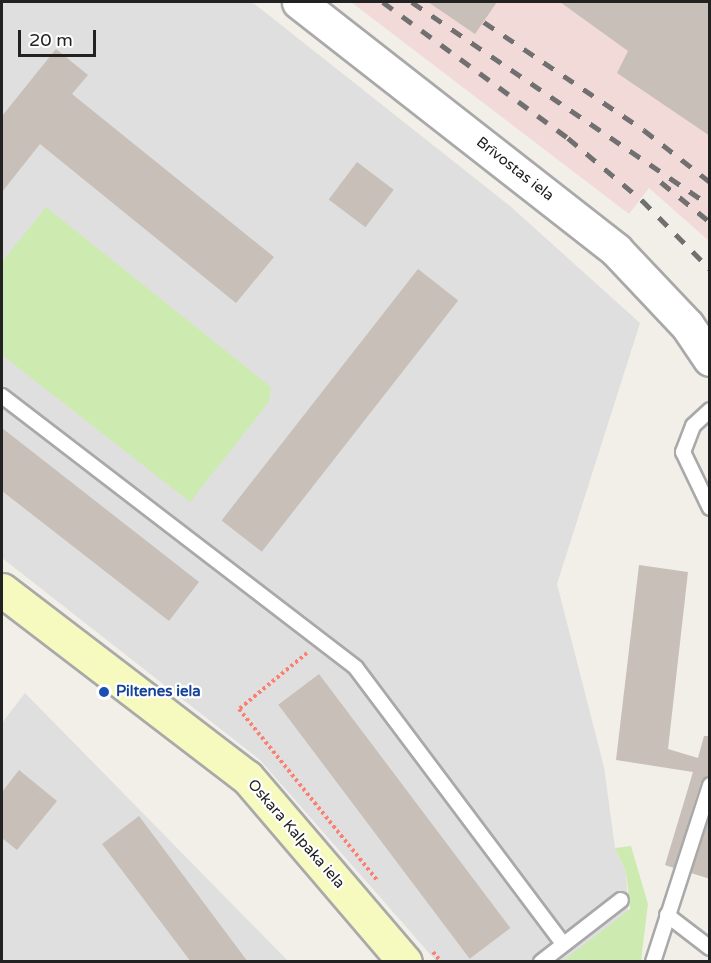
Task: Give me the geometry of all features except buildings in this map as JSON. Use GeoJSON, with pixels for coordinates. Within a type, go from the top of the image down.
{"type":"FeatureCollection","features":[{"type":"Feature","properties":{"kind":"main road","name":"Oskara Kalpaka iela"},"geometry":{"type":"LineString","coordinates":[[2,590],[247,777],[417,954]]}},
{"type":"Feature","properties":{"kind":"street","name":"Brīvostas iela"},"geometry":{"type":"LineString","coordinates":[[299,2],[616,250],[687,325],[710,359]]}},
{"type":"Feature","properties":{"kind":"lane"},"geometry":{"type":"LineString","coordinates":[[2,396],[356,668],[563,944]]}},
{"type":"Feature","properties":{"kind":"lane"},"geometry":{"type":"LineString","coordinates":[[710,410],[693,426],[683,452],[710,508]]}},
{"type":"Feature","properties":{"kind":"lane"},"geometry":{"type":"LineString","coordinates":[[652,962],[710,785]]}},
{"type":"Feature","properties":{"kind":"lane"},"geometry":{"type":"LineString","coordinates":[[541,962],[621,900]]}},
{"type":"Feature","properties":{"kind":"lane"},"geometry":{"type":"LineString","coordinates":[[667,915],[710,948]]}},
{"type":"Feature","properties":{"kind":"path"},"geometry":{"type":"LineString","coordinates":[[322,641],[239,709],[381,885]]}},
{"type":"Feature","properties":{"kind":"path"},"geometry":{"type":"LineString","coordinates":[[417,954],[441,962]]}},
{"type":"Feature","properties":{"kind":"shaded area"},"geometry":{"type":"Polygon","coordinates":[[[2,2],[252,2],[510,206],[640,323],[557,584],[604,767],[615,848],[626,872],[629,931],[620,961],[436,961],[260,760],[2,558],[2,2]]]}},
{"type":"Feature","properties":{"kind":"shaded area"},"geometry":{"type":"Polygon","coordinates":[[[351,2],[709,2],[709,241],[649,188],[629,214],[351,2]]]}},
{"type":"Feature","properties":{"kind":"shaded area"},"geometry":{"type":"Polygon","coordinates":[[[25,693],[288,961],[2,961],[2,723],[25,693]]]}},
{"type":"Feature","properties":{"kind":"green space"},"geometry":{"type":"Polygon","coordinates":[[[46,207],[271,387],[269,402],[190,502],[2,355],[2,262],[46,207]]]}},
{"type":"Feature","properties":{"kind":"green space"},"geometry":{"type":"Polygon","coordinates":[[[631,846],[648,904],[641,961],[563,961],[630,909],[626,872],[615,848],[631,846]]]}},
{"type":"Feature","properties":{"kind":"railway"},"geometry":{"type":"LineString","coordinates":[[383,2],[568,138],[642,200],[710,269]]}},
{"type":"Feature","properties":{"kind":"railway"},"geometry":{"type":"LineString","coordinates":[[412,2],[710,205]]}},
{"type":"Feature","properties":{"kind":"railway"},"geometry":{"type":"LineString","coordinates":[[484,22],[644,130],[710,182]]}},
{"type":"Feature","properties":{"kind":"railway"},"geometry":{"type":"LineString","coordinates":[[661,182],[710,222]]}},
{"type":"Feature","properties":{"kind":"place","name":"Piltenes iela"},"geometry":{"type":"Point","coordinates":[104,692]}}]}
